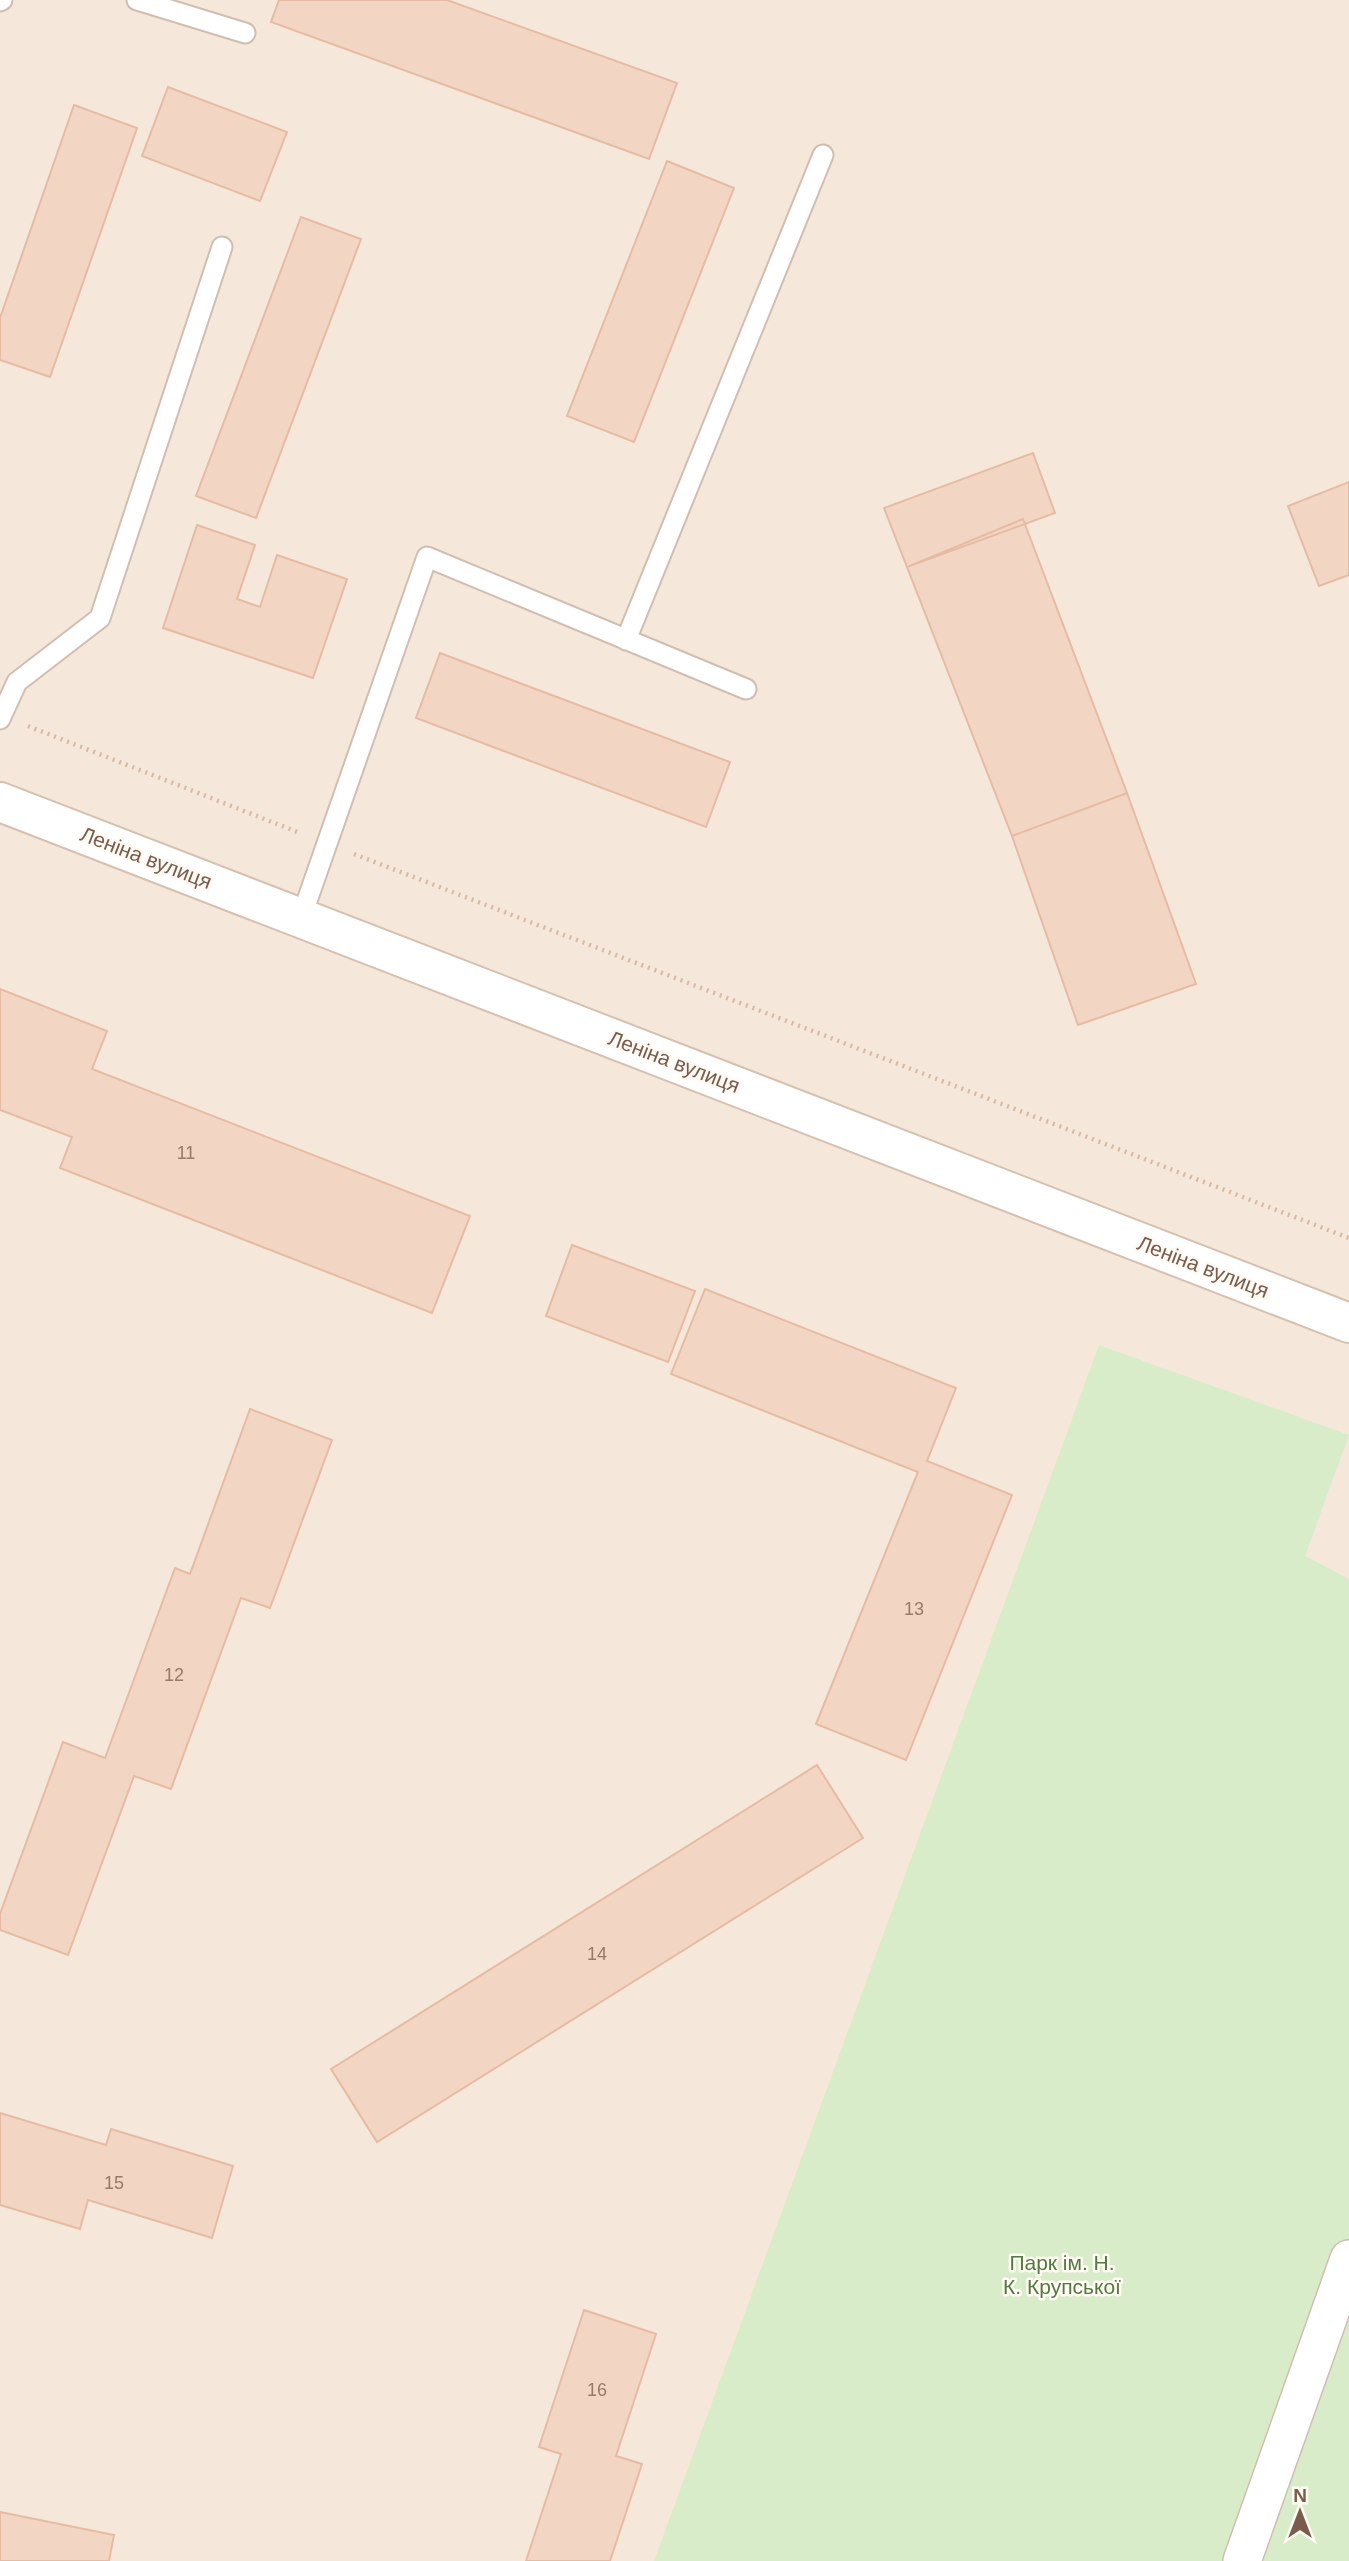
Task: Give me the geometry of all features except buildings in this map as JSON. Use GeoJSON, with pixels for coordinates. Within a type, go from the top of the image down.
{"type":"FeatureCollection","features":[{"type":"Feature","properties":{"kind":"street","name":"Леніна вулиця"},"geometry":{"type":"LineString","coordinates":[[0,802],[1349,1323]]}},
{"type":"Feature","properties":{"kind":"street"},"geometry":{"type":"LineString","coordinates":[[1242,2561],[1349,2259]]}},
{"type":"Feature","properties":{"kind":"lane"},"geometry":{"type":"LineString","coordinates":[[137,0],[245,33]]}},
{"type":"Feature","properties":{"kind":"lane"},"geometry":{"type":"LineString","coordinates":[[626,639],[823,155]]}},
{"type":"Feature","properties":{"kind":"lane"},"geometry":{"type":"LineString","coordinates":[[1,717],[17,682],[100,618],[222,247]]}},
{"type":"Feature","properties":{"kind":"lane"},"geometry":{"type":"LineString","coordinates":[[301,918],[427,557],[746,690]]}},
{"type":"Feature","properties":{"kind":"path"},"geometry":{"type":"LineString","coordinates":[[1,717],[1349,1238]]}},
{"type":"Feature","properties":{"kind":"shaded area"},"geometry":{"type":"Polygon","coordinates":[[[0,0],[1349,0],[1349,2561],[0,2561],[0,0]]]}},
{"type":"Feature","properties":{"kind":"green space","name":"Парк ім. Н. К. Крупської"},"geometry":{"type":"Polygon","coordinates":[[[1099,1345],[1349,1435],[1305,1556],[1349,1579],[1349,2561],[654,2561],[1099,1345]]]}}]}
